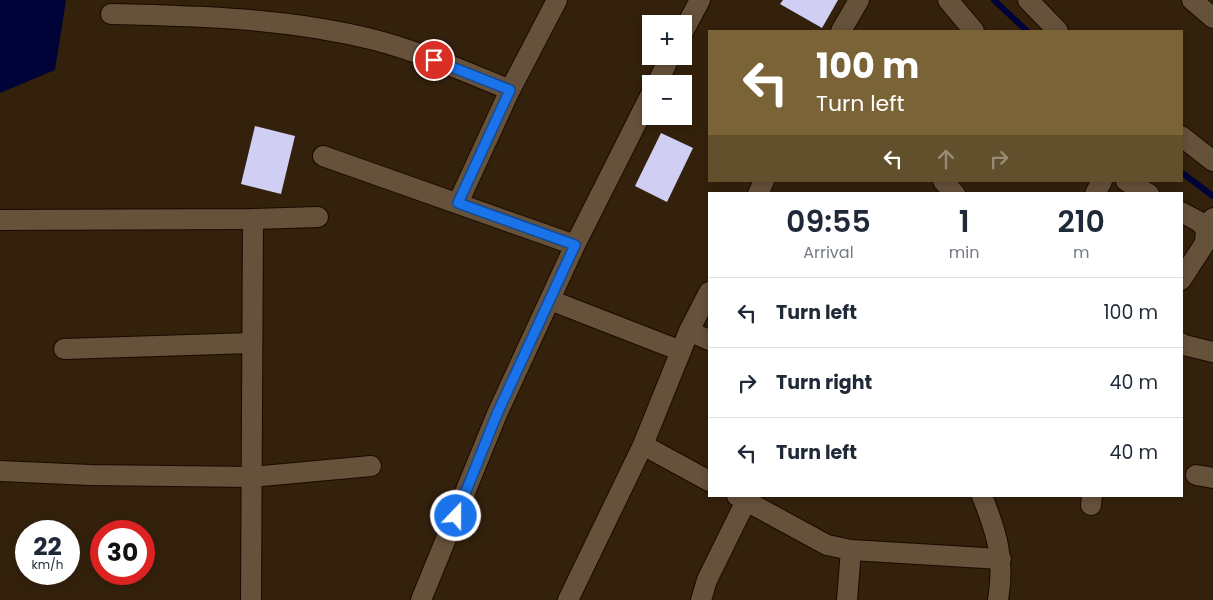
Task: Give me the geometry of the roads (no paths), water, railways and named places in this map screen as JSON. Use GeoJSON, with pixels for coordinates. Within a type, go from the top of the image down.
{"type":"FeatureCollection","features":[{"type":"Feature","properties":{"kind":"street"},"geometry":{"type":"LineString","coordinates":[[458,203],[510,90],[557,0]]}},
{"type":"Feature","properties":{"kind":"street"},"geometry":{"type":"LineString","coordinates":[[692,15],[700,0]]}},
{"type":"Feature","properties":{"kind":"street"},"geometry":{"type":"LineString","coordinates":[[842,30],[859,0]]}},
{"type":"Feature","properties":{"kind":"street"},"geometry":{"type":"LineString","coordinates":[[948,0],[973,30]]}},
{"type":"Feature","properties":{"kind":"street"},"geometry":{"type":"LineString","coordinates":[[1028,0],[1057,30]]}},
{"type":"Feature","properties":{"kind":"street"},"geometry":{"type":"LineString","coordinates":[[1192,0],[1213,18]]}},
{"type":"Feature","properties":{"kind":"street"},"geometry":{"type":"LineString","coordinates":[[111,14],[187,15],[248,19],[312,28],[375,40],[434,60],[510,90]]}},
{"type":"Feature","properties":{"kind":"street"},"geometry":{"type":"LineString","coordinates":[[421,600],[497,414],[575,245],[642,112]]}},
{"type":"Feature","properties":{"kind":"street"},"geometry":{"type":"LineString","coordinates":[[1183,138],[1213,161]]}},
{"type":"Feature","properties":{"kind":"street"},"geometry":{"type":"LineString","coordinates":[[323,156],[575,245]]}},
{"type":"Feature","properties":{"kind":"street"},"geometry":{"type":"LineString","coordinates":[[1128,182],[1145,192]]}},
{"type":"Feature","properties":{"kind":"street"},"geometry":{"type":"LineString","coordinates":[[1183,213],[1198,221],[1209,223],[1205,243],[1183,277]]}},
{"type":"Feature","properties":{"kind":"street"},"geometry":{"type":"LineString","coordinates":[[0,220],[318,217]]}},
{"type":"Feature","properties":{"kind":"street"},"geometry":{"type":"LineString","coordinates":[[251,600],[253,219]]}},
{"type":"Feature","properties":{"kind":"street"},"geometry":{"type":"LineString","coordinates":[[568,600],[644,446],[681,351],[708,294]]}},
{"type":"Feature","properties":{"kind":"street"},"geometry":{"type":"LineString","coordinates":[[550,300],[681,351]]}},
{"type":"Feature","properties":{"kind":"street"},"geometry":{"type":"LineString","coordinates":[[690,331],[708,340]]}},
{"type":"Feature","properties":{"kind":"street"},"geometry":{"type":"LineString","coordinates":[[64,349],[252,343]]}},
{"type":"Feature","properties":{"kind":"street"},"geometry":{"type":"LineString","coordinates":[[1183,344],[1213,352]]}},
{"type":"Feature","properties":{"kind":"street"},"geometry":{"type":"LineString","coordinates":[[644,446],[708,480]]}},
{"type":"Feature","properties":{"kind":"street"},"geometry":{"type":"LineString","coordinates":[[0,471],[90,475],[251,476],[372,466]]}},
{"type":"Feature","properties":{"kind":"street"},"geometry":{"type":"LineString","coordinates":[[982,497],[995,528],[1001,559],[998,600]]}},
{"type":"Feature","properties":{"kind":"street"},"geometry":{"type":"LineString","coordinates":[[701,600],[707,580],[742,499],[827,545],[851,550],[1001,559]]}},
{"type":"Feature","properties":{"kind":"street"},"geometry":{"type":"LineString","coordinates":[[847,600],[851,550]]}},
{"type":"Feature","properties":{"kind":"waterway"},"geometry":{"type":"LineString","coordinates":[[994,0],[1026,30]]}},
{"type":"Feature","properties":{"kind":"waterway"},"geometry":{"type":"LineString","coordinates":[[1183,174],[1213,196]]}}]}
